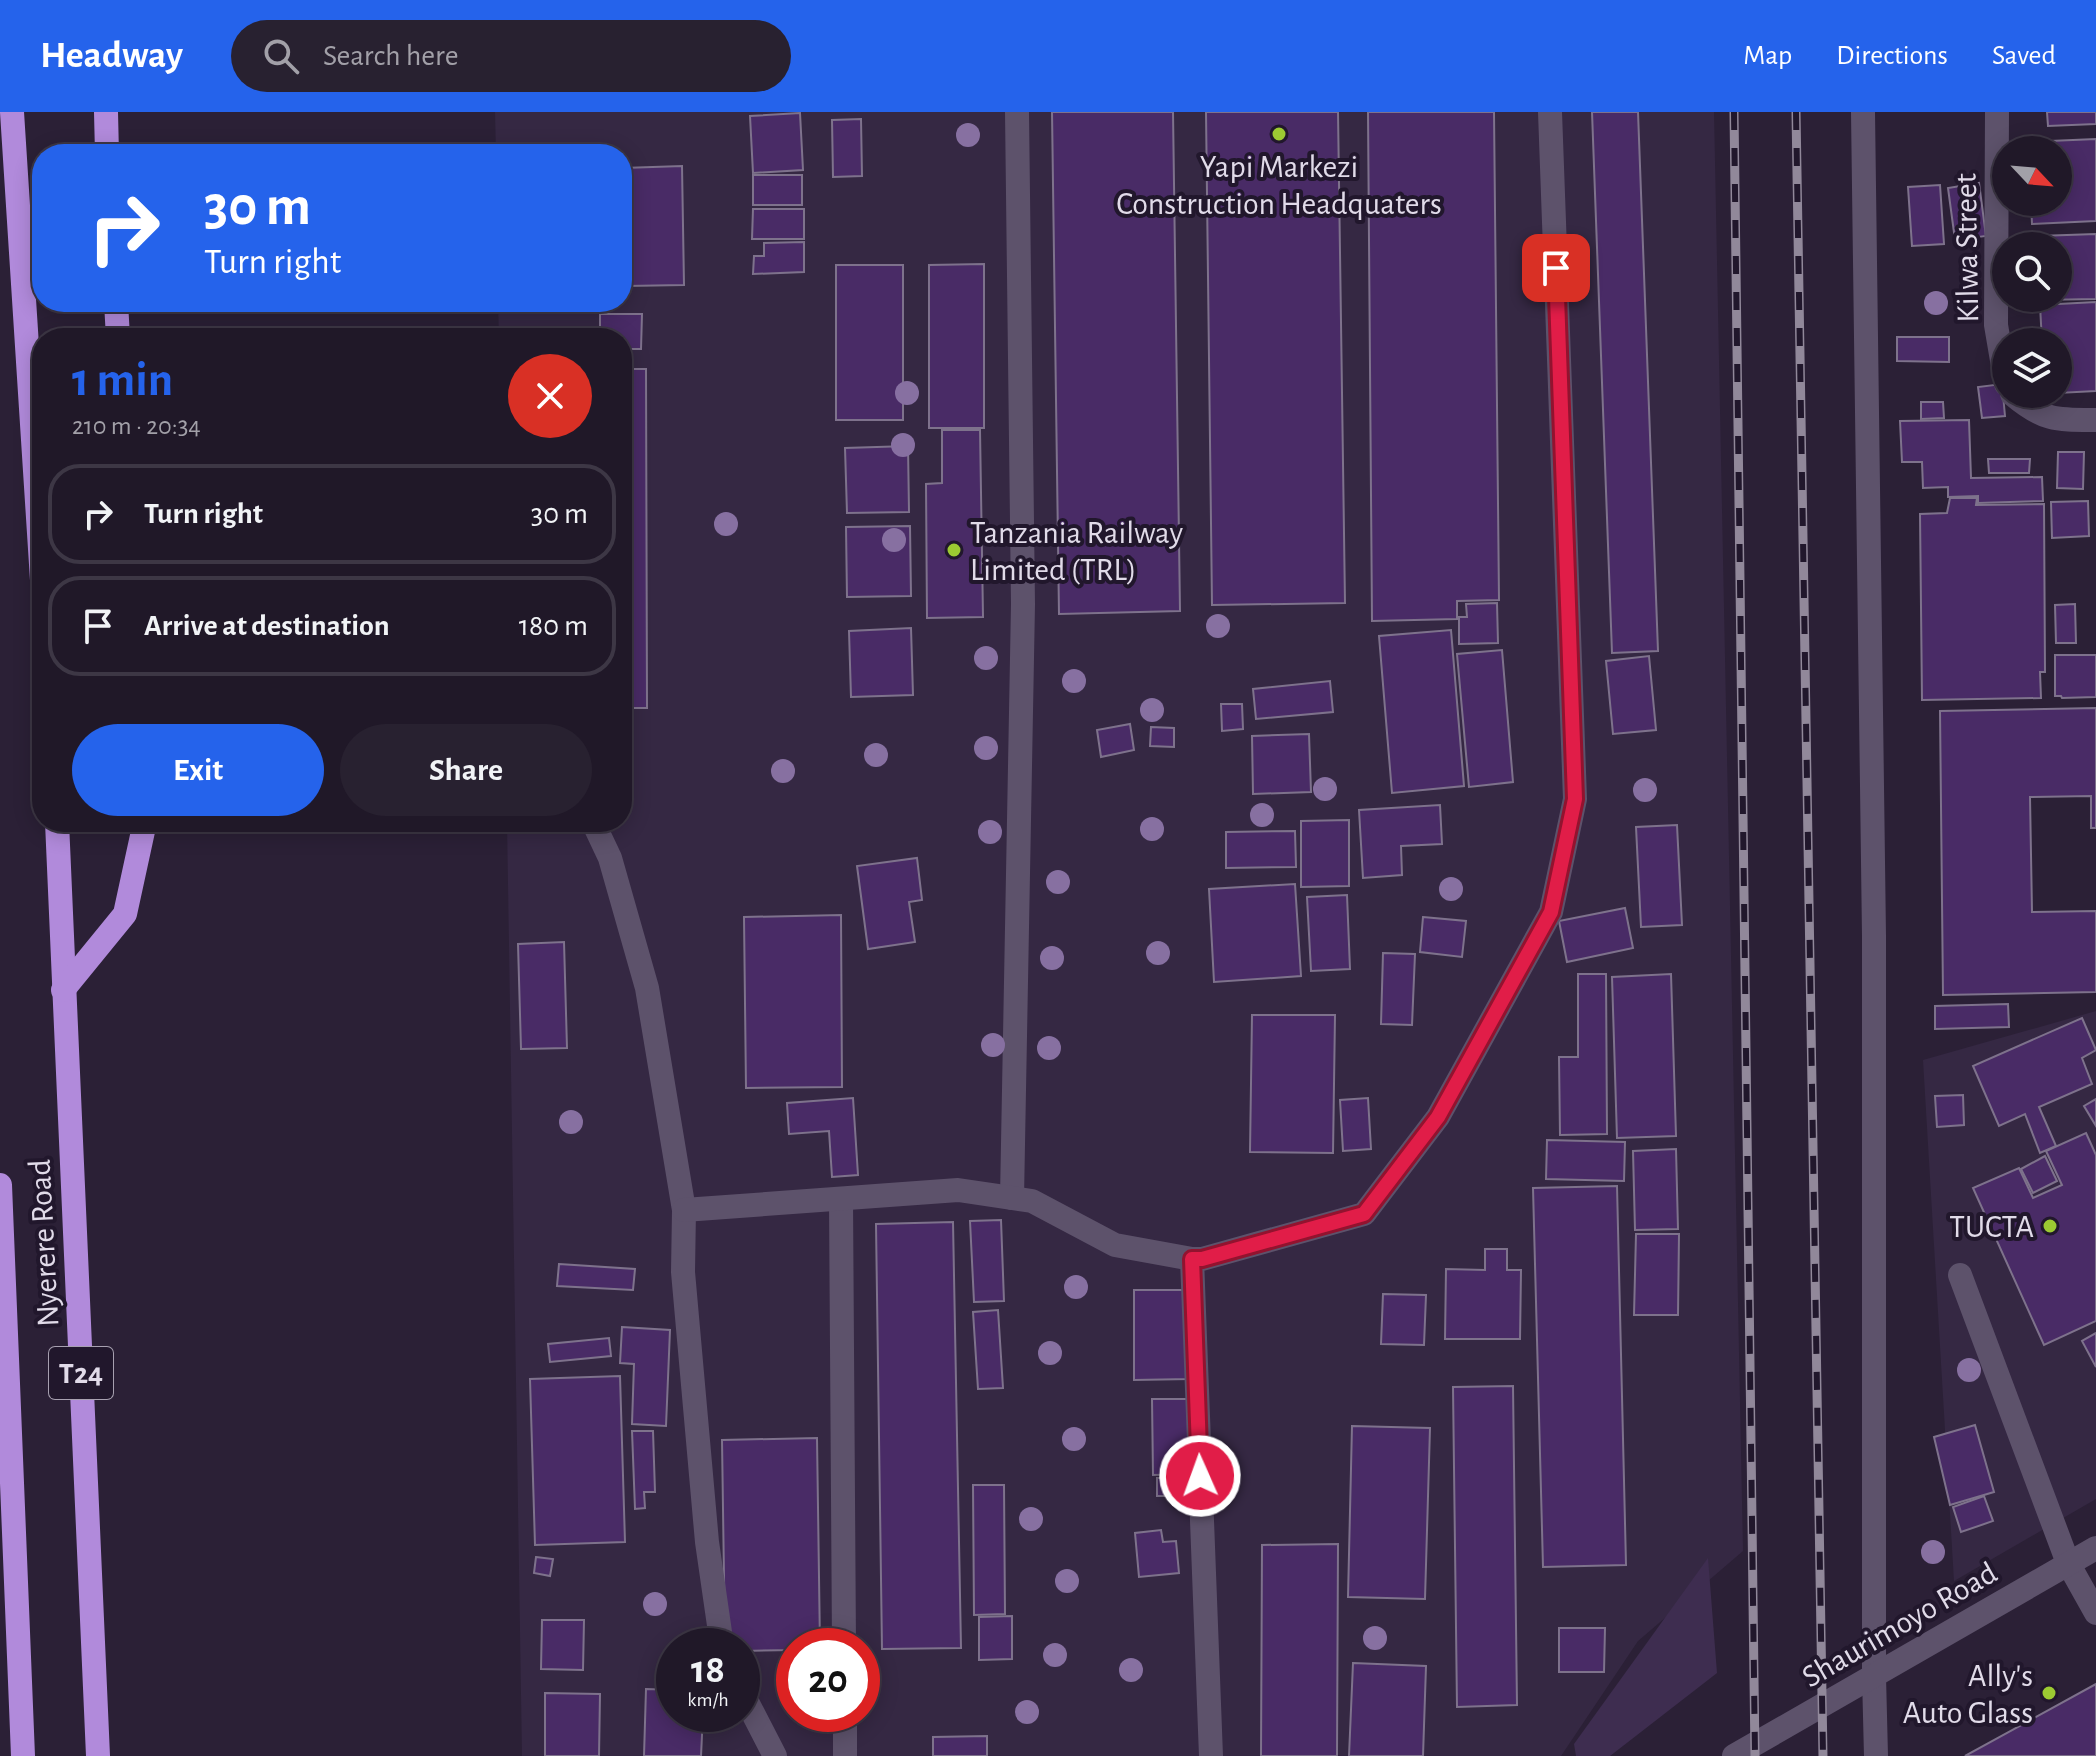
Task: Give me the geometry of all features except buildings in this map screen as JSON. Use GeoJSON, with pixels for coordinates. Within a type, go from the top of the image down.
{"type":"FeatureCollection","features":[{"type":"Feature","properties":{"kind":"highway"},"geometry":{"type":"LineString","coordinates":[[12,112],[32,424]]}},
{"type":"Feature","properties":{"kind":"highway"},"geometry":{"type":"LineString","coordinates":[[106,112],[107,144]]}},
{"type":"Feature","properties":{"kind":"highway","name":"Nyerere Road"},"geometry":{"type":"LineString","coordinates":[[58,832],[98,1756]]}},
{"type":"Feature","properties":{"kind":"highway"},"geometry":{"type":"LineString","coordinates":[[63,990],[125,914],[143,832]]}},
{"type":"Feature","properties":{"kind":"highway","name":"Nyerere Road"},"geometry":{"type":"LineString","coordinates":[[0,1185],[23,1756]]}},
{"type":"Feature","properties":{"kind":"street"},"geometry":{"type":"LineString","coordinates":[[1012,1198],[1023,604],[1017,112]]}},
{"type":"Feature","properties":{"kind":"street"},"geometry":{"type":"LineString","coordinates":[[684,1210],[958,1190],[1032,1201],[1115,1245],[1192,1259],[1202,1259],[1364,1214],[1438,1117],[1551,912],[1575,799],[1550,112]]}},
{"type":"Feature","properties":{"kind":"street"},"geometry":{"type":"LineString","coordinates":[[1863,112],[1874,936],[1876,1756]]}},
{"type":"Feature","properties":{"kind":"street","name":"Kilwa Street"},"geometry":{"type":"LineString","coordinates":[[1997,112],[1997,328]]}},
{"type":"Feature","properties":{"kind":"street"},"geometry":{"type":"LineString","coordinates":[[2028,408],[2058,420],[2096,420]]}},
{"type":"Feature","properties":{"kind":"street"},"geometry":{"type":"LineString","coordinates":[[598,832],[610,858],[647,988],[684,1210],[683,1272],[707,1542],[719,1628]]}},
{"type":"Feature","properties":{"kind":"street"},"geometry":{"type":"LineString","coordinates":[[841,1199],[844,1628]]}},
{"type":"Feature","properties":{"kind":"street"},"geometry":{"type":"LineString","coordinates":[[1192,1259],[1211,1756]]}},
{"type":"Feature","properties":{"kind":"street"},"geometry":{"type":"LineString","coordinates":[[1960,1275],[2068,1563],[2096,1613]]}},
{"type":"Feature","properties":{"kind":"street","name":"Shaurimoyo Road"},"geometry":{"type":"LineString","coordinates":[[1734,1756],[2096,1548]]}},
{"type":"Feature","properties":{"kind":"street"},"geometry":{"type":"LineString","coordinates":[[760,1727],[775,1756]]}},
{"type":"Feature","properties":{"kind":"street"},"geometry":{"type":"LineString","coordinates":[[845,1732],[845,1756]]}},
{"type":"Feature","properties":{"kind":"shaded area","name":"Tanzania Railway Limited (TRL)"},"geometry":{"type":"Polygon","coordinates":[[[495,112],[1714,112],[1743,1551],[1638,1641],[1561,1756],[522,1756],[507,832],[632,832],[632,328],[499,328],[498,312],[632,312],[632,144],[496,144],[495,112]]]}},
{"type":"Feature","properties":{"kind":"shaded area"},"geometry":{"type":"Polygon","coordinates":[[[2096,1011],[2096,1499],[1954,1581],[1923,1060],[2096,1011]]]}},
{"type":"Feature","properties":{"kind":"shaded area"},"geometry":{"type":"Polygon","coordinates":[[[1708,1558],[1717,1673],[1610,1756],[1576,1756],[1574,1744],[1708,1558]]]}},
{"type":"Feature","properties":{"kind":"railway"},"geometry":{"type":"LineString","coordinates":[[1734,112],[1755,1756]]}},
{"type":"Feature","properties":{"kind":"railway"},"geometry":{"type":"LineString","coordinates":[[1796,112],[1823,1756]]}},
{"type":"Feature","properties":{"kind":"place","name":"Yapi Markezi Construction Headquaters"},"geometry":{"type":"Point","coordinates":[1279,134]}},
{"type":"Feature","properties":{"kind":"place","name":"Tanzania Railway Limited (TRL)"},"geometry":{"type":"Point","coordinates":[954,550]}},
{"type":"Feature","properties":{"kind":"place","name":"TUCTA"},"geometry":{"type":"Point","coordinates":[2050,1226]}},
{"type":"Feature","properties":{"kind":"place","name":"Ally's Auto Glass"},"geometry":{"type":"Point","coordinates":[2049,1693]}},
{"type":"Feature","properties":{"kind":"route"},"geometry":{"type":"LineString","coordinates":[[1200,1476],[1192,1259],[1202,1259],[1364,1214],[1438,1117],[1551,912],[1575,799],[1556,268]]}}]}
